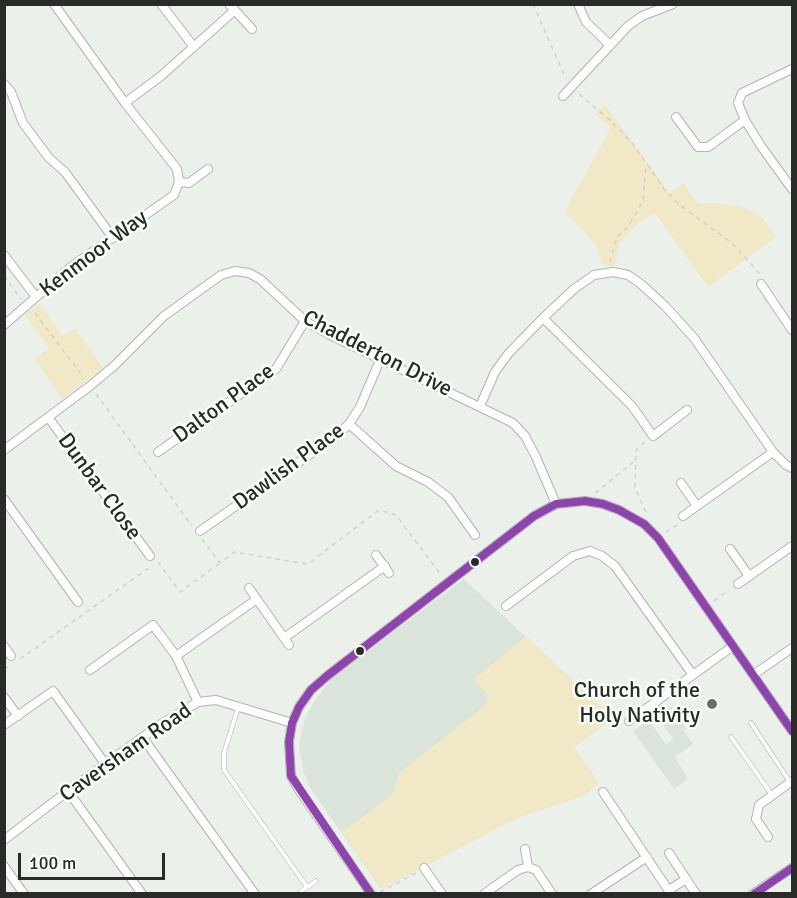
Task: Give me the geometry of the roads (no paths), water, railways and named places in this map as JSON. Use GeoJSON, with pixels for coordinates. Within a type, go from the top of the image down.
{"type":"FeatureCollection","features":[{"type":"Feature","properties":{"kind":"street"},"geometry":{"type":"LineString","coordinates":[[54,4],[125,103],[177,169],[179,182]]}},
{"type":"Feature","properties":{"kind":"street"},"geometry":{"type":"LineString","coordinates":[[161,4],[194,47]]}},
{"type":"Feature","properties":{"kind":"street"},"geometry":{"type":"LineString","coordinates":[[578,4],[586,22],[610,45]]}},
{"type":"Feature","properties":{"kind":"street"},"geometry":{"type":"LineString","coordinates":[[563,96],[628,26],[642,16],[673,4]]}},
{"type":"Feature","properties":{"kind":"street"},"geometry":{"type":"LineString","coordinates":[[125,103],[194,47],[232,8],[252,29]]}},
{"type":"Feature","properties":{"kind":"street"},"geometry":{"type":"LineString","coordinates":[[792,69],[741,93],[738,103],[745,120],[792,189]]}},
{"type":"Feature","properties":{"kind":"street"},"geometry":{"type":"LineString","coordinates":[[4,84],[11,92],[23,123],[50,158],[65,172],[114,238]]}},
{"type":"Feature","properties":{"kind":"street"},"geometry":{"type":"LineString","coordinates":[[676,117],[698,147],[708,147],[745,120]]}},
{"type":"Feature","properties":{"kind":"street","name":"Kenmoor Way"},"geometry":{"type":"LineString","coordinates":[[4,325],[72,266],[174,195],[179,182],[189,183],[208,169]]}},
{"type":"Feature","properties":{"kind":"street"},"geometry":{"type":"LineString","coordinates":[[4,255],[36,297]]}},
{"type":"Feature","properties":{"kind":"street","name":"Chadderton Drive"},"geometry":{"type":"LineString","coordinates":[[4,450],[114,366],[164,315],[222,275],[236,271],[249,273],[260,279],[305,321],[380,360],[513,423],[525,436],[556,504]]}},
{"type":"Feature","properties":{"kind":"street"},"geometry":{"type":"LineString","coordinates":[[480,406],[495,372],[508,354],[574,289],[594,275],[612,272],[628,275],[641,284],[687,330],[773,453],[792,468]]}},
{"type":"Feature","properties":{"kind":"street"},"geometry":{"type":"LineString","coordinates":[[761,285],[792,330]]}},
{"type":"Feature","properties":{"kind":"street"},"geometry":{"type":"LineString","coordinates":[[543,318],[632,406],[653,436],[687,410]]}},
{"type":"Feature","properties":{"kind":"street","name":"Dalton Place"},"geometry":{"type":"LineString","coordinates":[[158,452],[276,369],[305,321]]}},
{"type":"Feature","properties":{"kind":"street","name":"Dawlish Place"},"geometry":{"type":"LineString","coordinates":[[200,531],[336,436],[349,424],[360,407],[380,360]]}},
{"type":"Feature","properties":{"kind":"street","name":"Dunbar Close"},"geometry":{"type":"LineString","coordinates":[[48,417],[154,559]]}},
{"type":"Feature","properties":{"kind":"street"},"geometry":{"type":"LineString","coordinates":[[349,424],[396,466],[428,482],[448,498],[475,535]]}},
{"type":"Feature","properties":{"kind":"street"},"geometry":{"type":"LineString","coordinates":[[683,516],[773,453]]}},
{"type":"Feature","properties":{"kind":"street"},"geometry":{"type":"LineString","coordinates":[[681,483],[697,506]]}},
{"type":"Feature","properties":{"kind":"street"},"geometry":{"type":"LineString","coordinates":[[4,499],[78,602]]}},
{"type":"Feature","properties":{"kind":"street"},"geometry":{"type":"LineString","coordinates":[[371,894],[291,776],[288,742],[299,706],[311,690],[327,676],[534,516],[556,504],[585,501],[620,510],[644,524],[658,538],[792,731]]}},
{"type":"Feature","properties":{"kind":"street"},"geometry":{"type":"LineString","coordinates":[[738,584],[792,546]]}},
{"type":"Feature","properties":{"kind":"street"},"geometry":{"type":"LineString","coordinates":[[730,549],[749,576]]}},
{"type":"Feature","properties":{"kind":"street"},"geometry":{"type":"LineString","coordinates":[[506,606],[573,556],[590,551],[602,556],[615,566],[693,675]]}},
{"type":"Feature","properties":{"kind":"street"},"geometry":{"type":"LineString","coordinates":[[249,588],[287,642],[387,570],[376,555]]}},
{"type":"Feature","properties":{"kind":"street"},"geometry":{"type":"LineString","coordinates":[[176,656],[256,599]]}},
{"type":"Feature","properties":{"kind":"street"},"geometry":{"type":"LineString","coordinates":[[90,670],[153,625],[176,656],[198,702]]}},
{"type":"Feature","properties":{"kind":"street"},"geometry":{"type":"LineString","coordinates":[[4,646],[11,656]]}},
{"type":"Feature","properties":{"kind":"street"},"geometry":{"type":"LineString","coordinates":[[629,721],[733,646]]}},
{"type":"Feature","properties":{"kind":"street"},"geometry":{"type":"LineString","coordinates":[[753,675],[792,648]]}},
{"type":"Feature","properties":{"kind":"street"},"geometry":{"type":"LineString","coordinates":[[4,725],[53,691],[106,765]]}},
{"type":"Feature","properties":{"kind":"street"},"geometry":{"type":"LineString","coordinates":[[4,697],[18,716]]}},
{"type":"Feature","properties":{"kind":"street","name":"Caversham Road"},"geometry":{"type":"LineString","coordinates":[[4,840],[161,724],[198,702],[216,700],[292,723]]}},
{"type":"Feature","properties":{"kind":"street"},"geometry":{"type":"LineString","coordinates":[[143,738],[255,894]]}},
{"type":"Feature","properties":{"kind":"street"},"geometry":{"type":"LineString","coordinates":[[768,837],[756,819],[759,806],[792,782]]}},
{"type":"Feature","properties":{"kind":"street"},"geometry":{"type":"LineString","coordinates":[[68,791],[142,894]]}},
{"type":"Feature","properties":{"kind":"street"},"geometry":{"type":"LineString","coordinates":[[603,792],[670,892],[686,879]]}},
{"type":"Feature","properties":{"kind":"street"},"geometry":{"type":"LineString","coordinates":[[525,849],[528,867]]}},
{"type":"Feature","properties":{"kind":"street"},"geometry":{"type":"LineString","coordinates":[[669,853],[696,894]]}},
{"type":"Feature","properties":{"kind":"street"},"geometry":{"type":"LineString","coordinates":[[591,894],[647,857]]}},
{"type":"Feature","properties":{"kind":"street"},"geometry":{"type":"LineString","coordinates":[[4,866],[24,894]]}},
{"type":"Feature","properties":{"kind":"street"},"geometry":{"type":"LineString","coordinates":[[484,894],[518,870],[528,867],[536,870],[552,894]]}},
{"type":"Feature","properties":{"kind":"street"},"geometry":{"type":"LineString","coordinates":[[424,868],[442,894]]}},
{"type":"Feature","properties":{"kind":"street"},"geometry":{"type":"LineString","coordinates":[[753,894],[792,868]]}},
{"type":"Feature","properties":{"kind":"lane"},"geometry":{"type":"LineString","coordinates":[[238,708],[224,753],[225,770],[307,887]]}},
{"type":"Feature","properties":{"kind":"lane"},"geometry":{"type":"LineString","coordinates":[[751,723],[792,782]]}},
{"type":"Feature","properties":{"kind":"lane"},"geometry":{"type":"LineString","coordinates":[[731,737],[772,796]]}},
{"type":"Feature","properties":{"kind":"lane"},"geometry":{"type":"LineString","coordinates":[[300,892],[316,881]]}},
{"type":"Feature","properties":{"kind":"place","name":"Church of the Holy Nativity"},"geometry":{"type":"Point","coordinates":[712,704]}}]}
